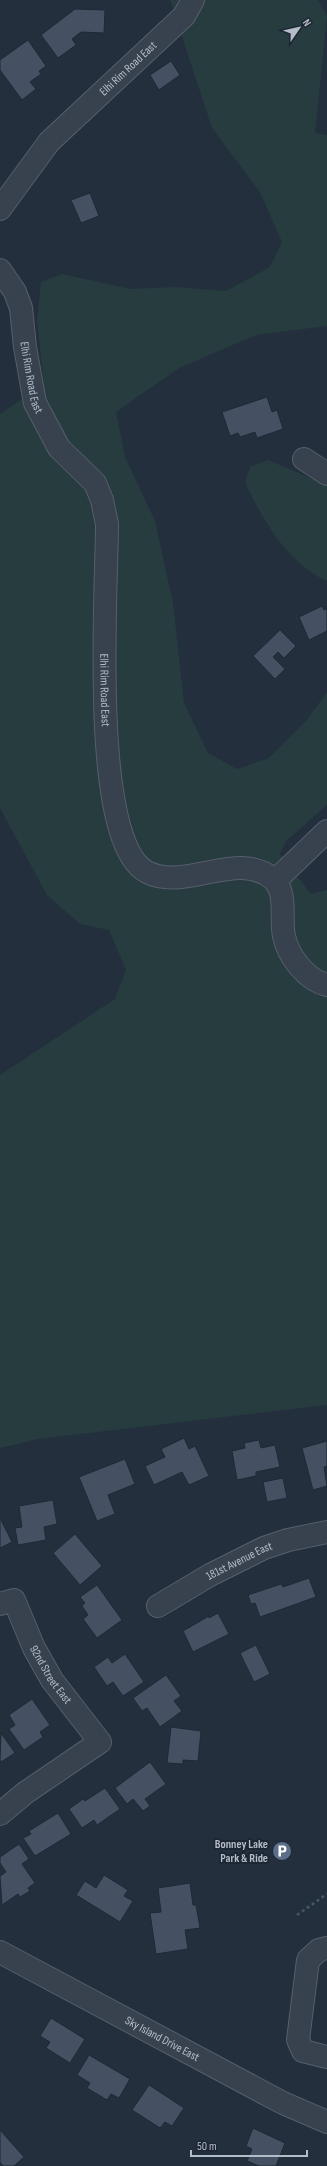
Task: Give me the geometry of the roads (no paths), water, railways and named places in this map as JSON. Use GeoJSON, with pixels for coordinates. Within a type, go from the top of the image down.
{"type":"FeatureCollection","features":[{"type":"Feature","properties":{"kind":"street","name":"Elhi Rim Road East"},"geometry":{"type":"LineString","coordinates":[[0,209],[28,168],[49,142],[184,16],[193,0]]}},
{"type":"Feature","properties":{"kind":"street","name":"Elhi Rim Road East"},"geometry":{"type":"LineString","coordinates":[[0,270],[15,292],[21,308],[35,402],[59,448],[90,477],[102,500],[107,524],[105,679],[110,784],[120,833],[127,850],[136,864],[146,872],[155,876],[168,877],[242,868],[255,868],[266,873],[275,881]]}},
{"type":"Feature","properties":{"kind":"street"},"geometry":{"type":"LineString","coordinates":[[304,459],[327,474]]}},
{"type":"Feature","properties":{"kind":"street"},"geometry":{"type":"LineString","coordinates":[[327,831],[275,881],[282,904],[283,935],[292,955],[305,972],[327,985]]}},
{"type":"Feature","properties":{"kind":"street","name":"181st Avenue East"},"geometry":{"type":"LineString","coordinates":[[158,1606],[210,1575],[264,1548],[288,1540],[327,1532]]}},
{"type":"Feature","properties":{"kind":"street","name":"92nd Street East"},"geometry":{"type":"LineString","coordinates":[[0,1814],[26,1793],[100,1742],[52,1680],[7,1602]]}},
{"type":"Feature","properties":{"kind":"street"},"geometry":{"type":"LineString","coordinates":[[327,1948],[319,1950],[308,1960],[298,2040],[303,2051],[327,2057]]}},
{"type":"Feature","properties":{"kind":"street","name":"Sky Island Drive East"},"geometry":{"type":"LineString","coordinates":[[0,1952],[283,2103],[327,2122]]}},
{"type":"Feature","properties":{"kind":"place","name":"Bonney Lake Park & Ride"},"geometry":{"type":"Point","coordinates":[282,1851]}}]}
